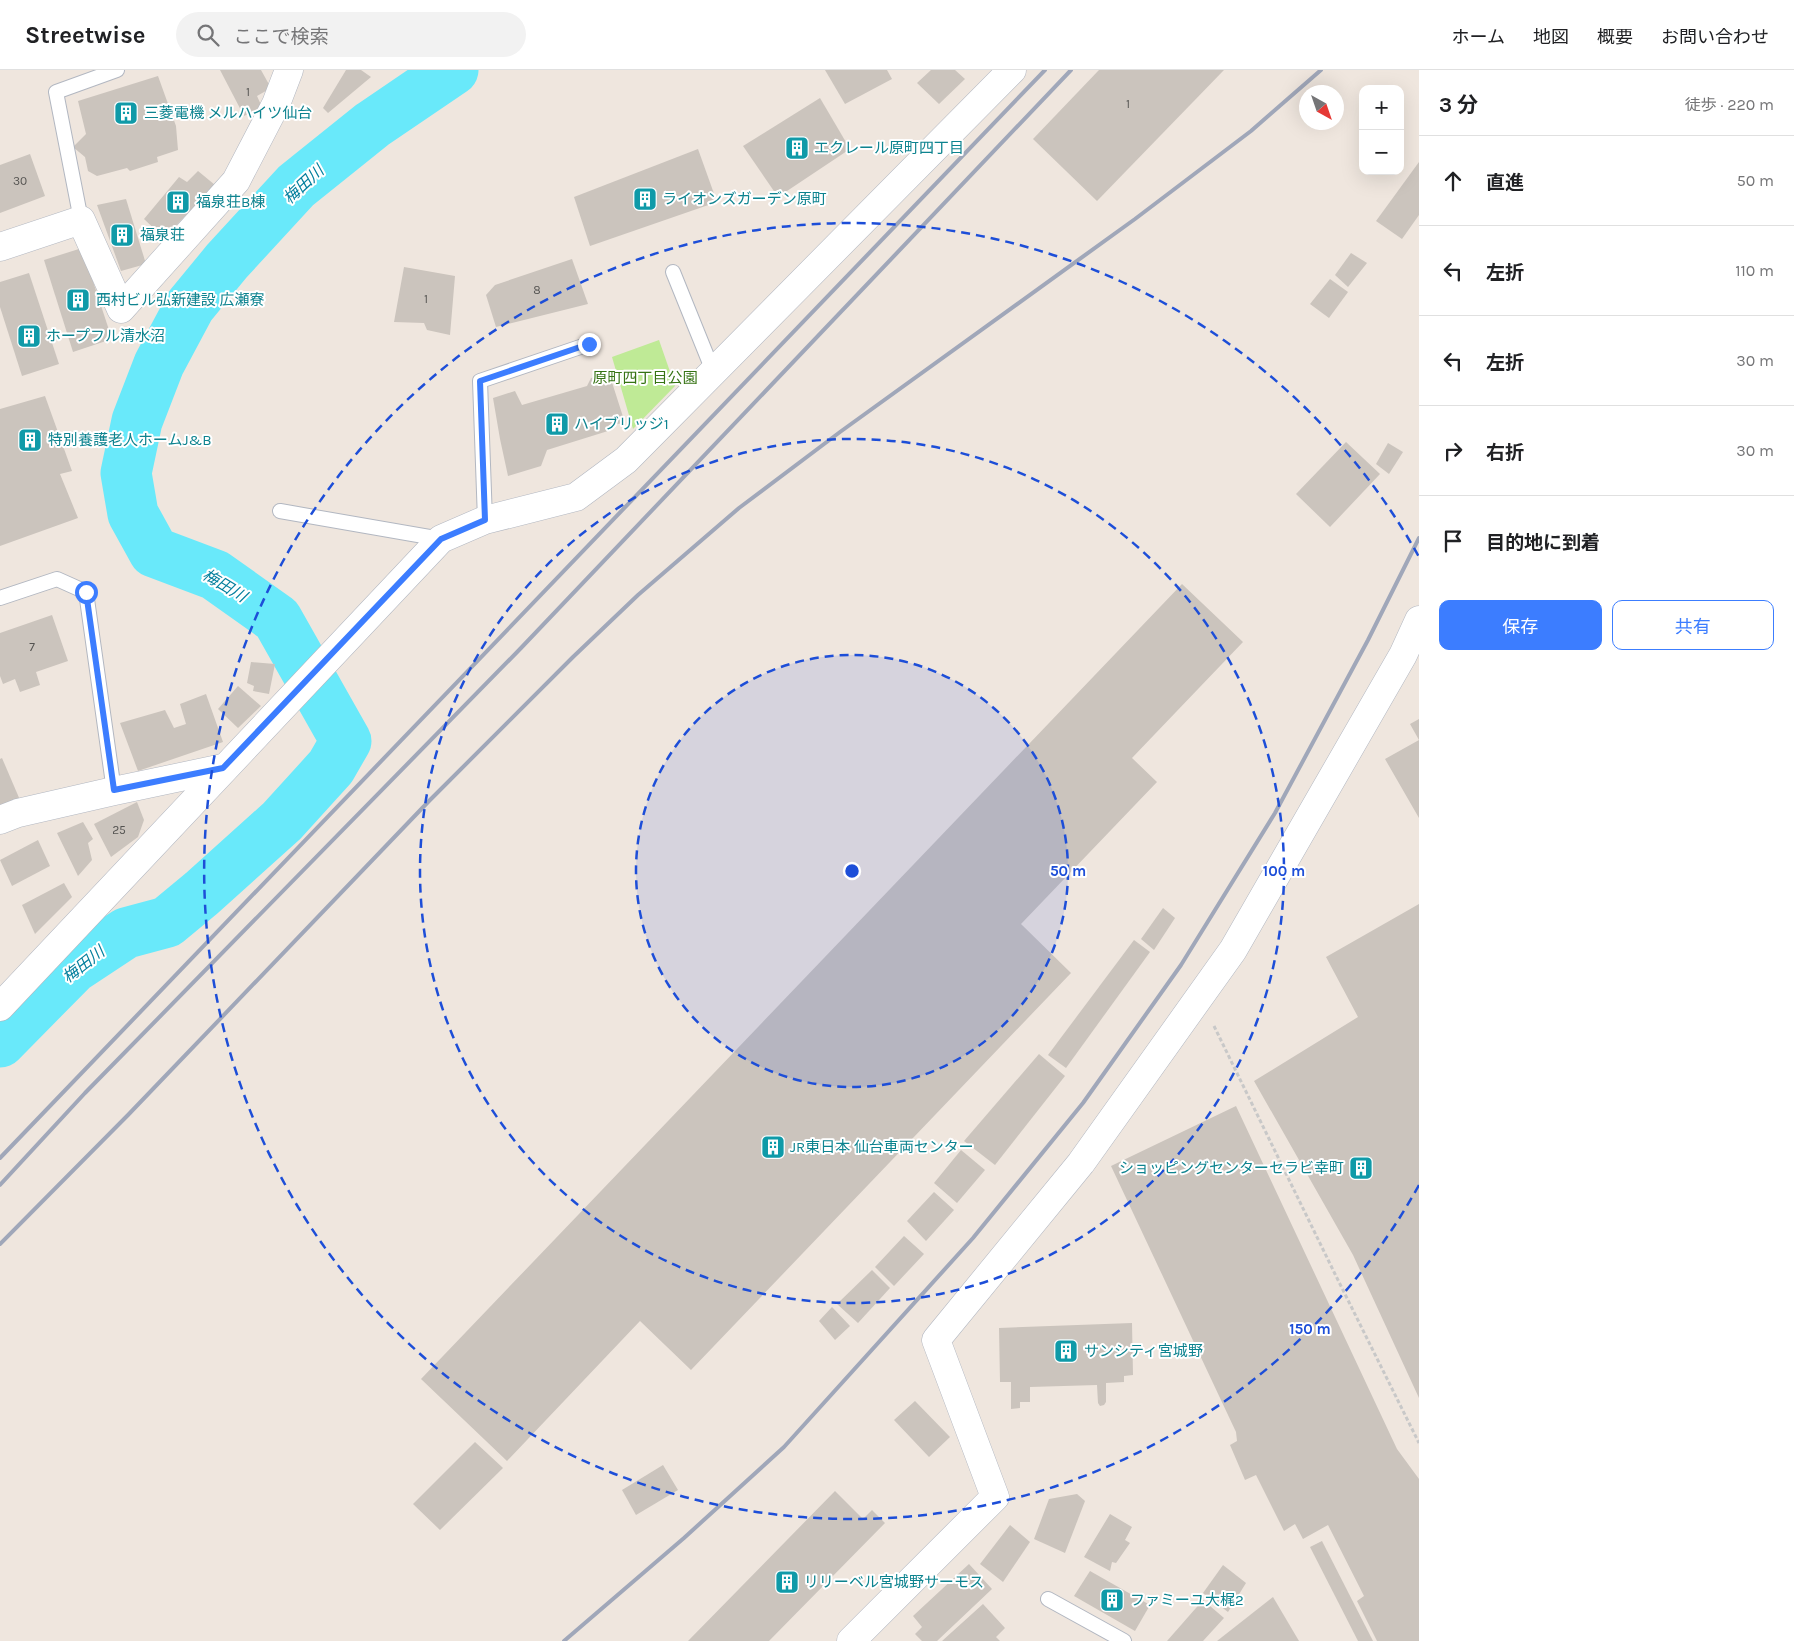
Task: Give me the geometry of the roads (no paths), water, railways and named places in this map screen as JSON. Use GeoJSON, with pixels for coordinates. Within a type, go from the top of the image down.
{"type":"FeatureCollection","features":[{"type":"Feature","properties":{"kind":"street"},"geometry":{"type":"LineString","coordinates":[[0,247],[81,220],[121,309],[236,181],[276,104],[289,70]]}},
{"type":"Feature","properties":{"kind":"street"},"geometry":{"type":"LineString","coordinates":[[0,1007],[223,768],[441,539],[485,520],[576,497],[626,460],[1012,70]]}},
{"type":"Feature","properties":{"kind":"street"},"geometry":{"type":"LineString","coordinates":[[852,1641],[995,1497],[936,1340],[1081,1163],[1233,950],[1403,655],[1419,620]]}},
{"type":"Feature","properties":{"kind":"street"},"geometry":{"type":"LineString","coordinates":[[0,820],[18,813],[114,790],[223,768]]}},
{"type":"Feature","properties":{"kind":"lane"},"geometry":{"type":"LineString","coordinates":[[81,220],[56,92],[117,70]]}},
{"type":"Feature","properties":{"kind":"lane"},"geometry":{"type":"LineString","coordinates":[[673,272],[714,371]]}},
{"type":"Feature","properties":{"kind":"lane"},"geometry":{"type":"LineString","coordinates":[[485,520],[480,381],[589,344]]}},
{"type":"Feature","properties":{"kind":"lane"},"geometry":{"type":"LineString","coordinates":[[280,511],[441,539]]}},
{"type":"Feature","properties":{"kind":"lane"},"geometry":{"type":"LineString","coordinates":[[0,598],[57,579],[86,592],[114,790]]}},
{"type":"Feature","properties":{"kind":"lane"},"geometry":{"type":"LineString","coordinates":[[1048,1599],[1124,1641]]}},
{"type":"Feature","properties":{"kind":"waterway","name":"梅田川"},"geometry":{"type":"LineString","coordinates":[[0,1042],[73,968],[126,933],[167,922],[202,893],[282,821],[331,767],[346,741],[277,619],[215,575],[154,552],[133,514],[126,473],[137,421],[159,364],[190,306],[227,261],[296,186],[372,125],[453,70]]}},
{"type":"Feature","properties":{"kind":"railway"},"geometry":{"type":"LineString","coordinates":[[0,1158],[1045,70]]}},
{"type":"Feature","properties":{"kind":"railway"},"geometry":{"type":"LineString","coordinates":[[0,1185],[85,1093],[521,648],[1071,70]]}},
{"type":"Feature","properties":{"kind":"railway"},"geometry":{"type":"LineString","coordinates":[[0,1244],[128,1115],[429,801],[638,595],[739,508],[840,432],[1135,219],[1251,131],[1321,70]]}},
{"type":"Feature","properties":{"kind":"railway"},"geometry":{"type":"LineString","coordinates":[[564,1641],[684,1538],[784,1447],[973,1238],[1083,1103],[1181,965],[1275,813],[1368,640],[1419,538]]}},
{"type":"Feature","properties":{"kind":"place","name":"三菱電機 メルハイツ仙台"},"geometry":{"type":"Point","coordinates":[126,113]}},
{"type":"Feature","properties":{"kind":"place","name":"エクレール原町四丁目"},"geometry":{"type":"Point","coordinates":[797,148]}},
{"type":"Feature","properties":{"kind":"place","name":"ライオンズガーデン原町"},"geometry":{"type":"Point","coordinates":[645,199]}},
{"type":"Feature","properties":{"kind":"place","name":"福泉荘B棟"},"geometry":{"type":"Point","coordinates":[178,202]}},
{"type":"Feature","properties":{"kind":"place","name":"福泉荘"},"geometry":{"type":"Point","coordinates":[122,235]}},
{"type":"Feature","properties":{"kind":"place","name":"西村ビル弘新建設 広瀬寮"},"geometry":{"type":"Point","coordinates":[78,300]}},
{"type":"Feature","properties":{"kind":"place","name":"ホープフル清水沼"},"geometry":{"type":"Point","coordinates":[29,336]}},
{"type":"Feature","properties":{"kind":"place","name":"ハイブリッジ1"},"geometry":{"type":"Point","coordinates":[557,424]}},
{"type":"Feature","properties":{"kind":"place","name":"特別養護老人ホームJ&B"},"geometry":{"type":"Point","coordinates":[30,440]}},
{"type":"Feature","properties":{"kind":"place","name":"JR東日本 仙台車両センター"},"geometry":{"type":"Point","coordinates":[773,1147]}},
{"type":"Feature","properties":{"kind":"place","name":"ショッピングセンターセラビ幸町"},"geometry":{"type":"Point","coordinates":[1361,1168]}},
{"type":"Feature","properties":{"kind":"place","name":"サンシティ宮城野"},"geometry":{"type":"Point","coordinates":[1066,1351]}},
{"type":"Feature","properties":{"kind":"place","name":"リリーベル宮城野サーモス"},"geometry":{"type":"Point","coordinates":[787,1582]}},
{"type":"Feature","properties":{"kind":"place","name":"ファミーユ大梶2"},"geometry":{"type":"Point","coordinates":[1112,1600]}},
{"type":"Feature","properties":{"kind":"park label","name":"原町四丁目公園"},"geometry":{"type":"Point","coordinates":[645,378]}}]}
